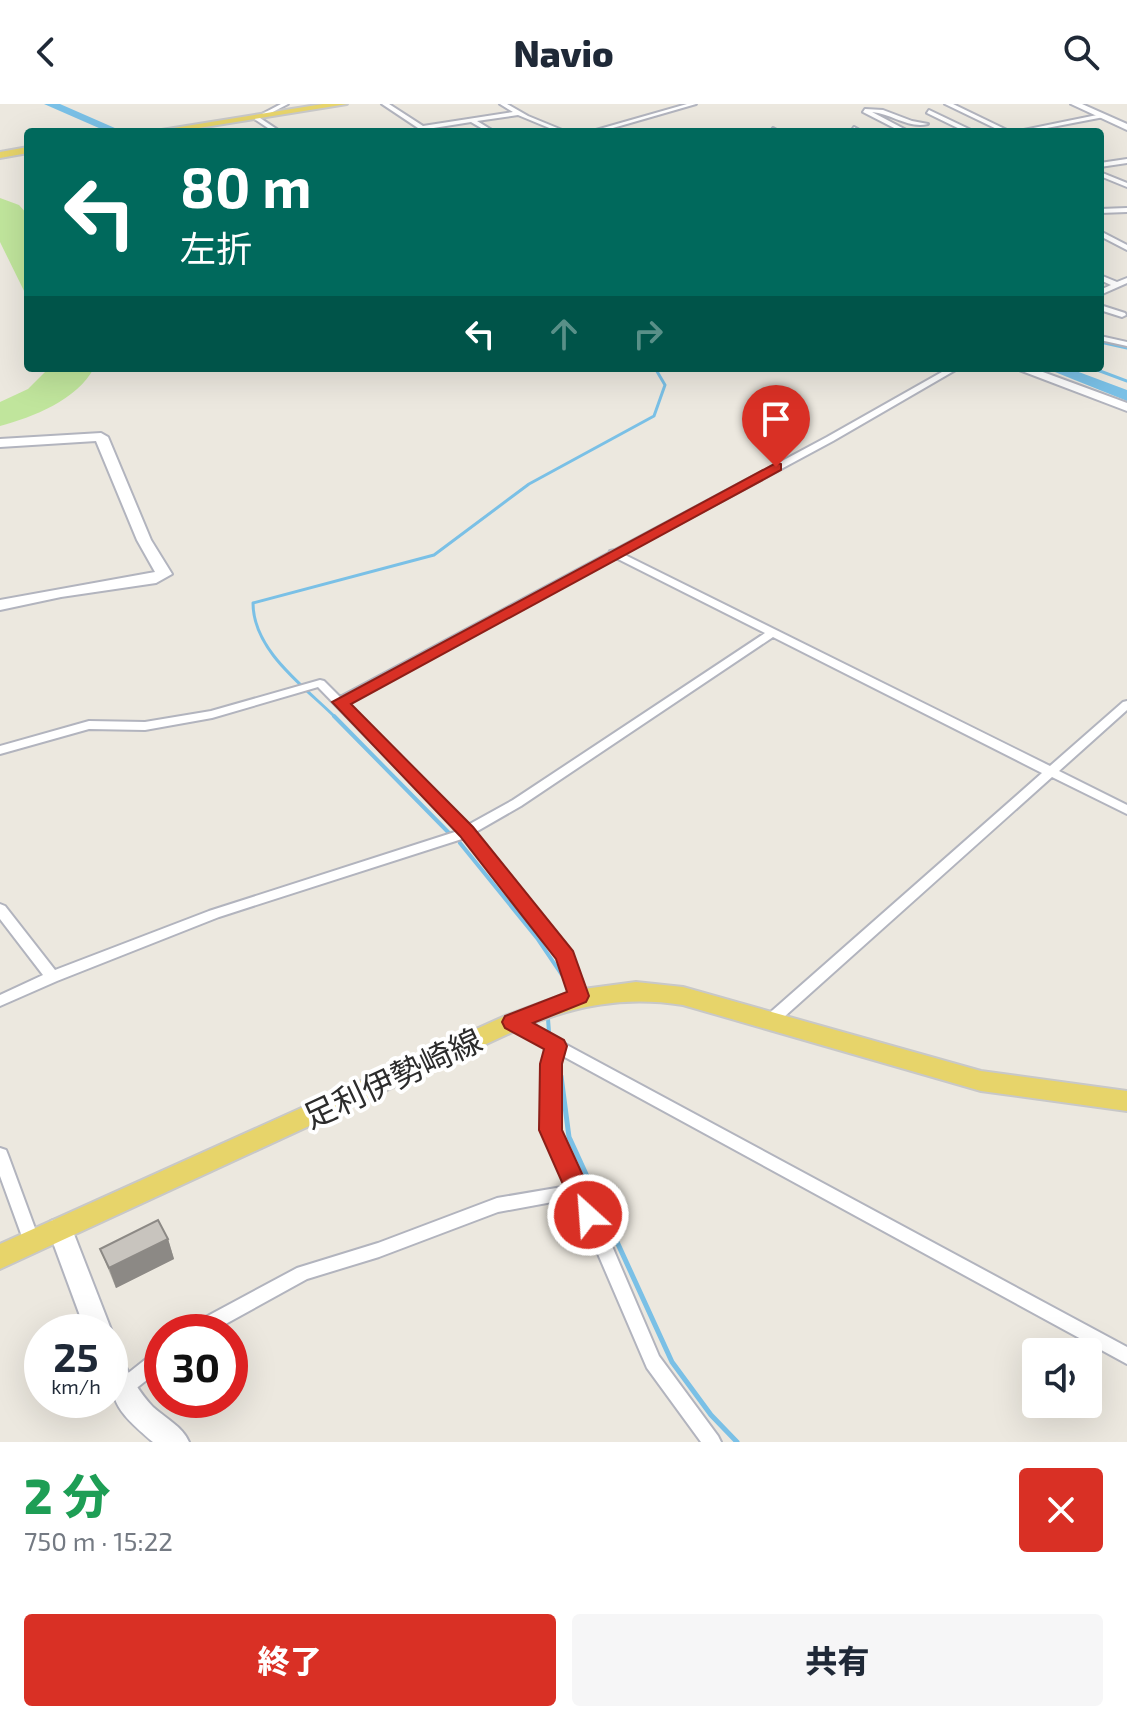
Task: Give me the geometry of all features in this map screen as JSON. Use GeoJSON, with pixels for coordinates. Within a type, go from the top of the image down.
{"type":"FeatureCollection","features":[{"type":"Feature","properties":{"kind":"main road"},"geometry":{"type":"LineString","coordinates":[[179,128],[342,104]]}},
{"type":"Feature","properties":{"kind":"main road"},"geometry":{"type":"LineString","coordinates":[[0,155],[24,151]]}},
{"type":"Feature","properties":{"kind":"main road","name":"足利伊勢崎線"},"geometry":{"type":"LineString","coordinates":[[0,1257],[513,1022],[579,996],[609,990],[661,992],[981,1081],[1127,1101]]}},
{"type":"Feature","properties":{"kind":"street"},"geometry":{"type":"LineString","coordinates":[[256,104],[274,128]]}},
{"type":"Feature","properties":{"kind":"street"},"geometry":{"type":"LineString","coordinates":[[262,115],[285,104]]}},
{"type":"Feature","properties":{"kind":"street"},"geometry":{"type":"LineString","coordinates":[[385,104],[422,128]]}},
{"type":"Feature","properties":{"kind":"street"},"geometry":{"type":"LineString","coordinates":[[503,104],[555,128]]}},
{"type":"Feature","properties":{"kind":"street"},"geometry":{"type":"LineString","coordinates":[[606,128],[693,104]]}},
{"type":"Feature","properties":{"kind":"street"},"geometry":{"type":"LineString","coordinates":[[899,128],[865,111],[883,108],[924,128],[932,104]]}},
{"type":"Feature","properties":{"kind":"street"},"geometry":{"type":"LineString","coordinates":[[948,104],[999,128]]}},
{"type":"Feature","properties":{"kind":"street"},"geometry":{"type":"LineString","coordinates":[[1075,104],[1124,123]]}},
{"type":"Feature","properties":{"kind":"street"},"geometry":{"type":"LineString","coordinates":[[929,112],[963,128]]}},
{"type":"Feature","properties":{"kind":"street"},"geometry":{"type":"LineString","coordinates":[[434,128],[519,113]]}},
{"type":"Feature","properties":{"kind":"street"},"geometry":{"type":"LineString","coordinates":[[1038,128],[1102,116]]}},
{"type":"Feature","properties":{"kind":"street"},"geometry":{"type":"LineString","coordinates":[[471,120],[485,128]]}},
{"type":"Feature","properties":{"kind":"street"},"geometry":{"type":"LineString","coordinates":[[1104,165],[1127,161]]}},
{"type":"Feature","properties":{"kind":"street"},"geometry":{"type":"LineString","coordinates":[[1111,164],[1127,168]]}},
{"type":"Feature","properties":{"kind":"street"},"geometry":{"type":"LineString","coordinates":[[1104,176],[1127,185]]}},
{"type":"Feature","properties":{"kind":"street"},"geometry":{"type":"LineString","coordinates":[[1104,211],[1127,210]]}},
{"type":"Feature","properties":{"kind":"street"},"geometry":{"type":"LineString","coordinates":[[1104,235],[1127,248]]}},
{"type":"Feature","properties":{"kind":"street"},"geometry":{"type":"LineString","coordinates":[[1104,279],[1117,285]]}},
{"type":"Feature","properties":{"kind":"street"},"geometry":{"type":"LineString","coordinates":[[1104,291],[1127,280]]}},
{"type":"Feature","properties":{"kind":"street"},"geometry":{"type":"LineString","coordinates":[[1104,308],[1122,315]]}},
{"type":"Feature","properties":{"kind":"street"},"geometry":{"type":"LineString","coordinates":[[1104,339],[1127,344]]}},
{"type":"Feature","properties":{"kind":"street"},"geometry":{"type":"LineString","coordinates":[[340,702],[830,439],[948,372]]}},
{"type":"Feature","properties":{"kind":"street"},"geometry":{"type":"LineString","coordinates":[[1031,372],[1127,407]]}},
{"type":"Feature","properties":{"kind":"street"},"geometry":{"type":"LineString","coordinates":[[0,443],[101,437],[144,540],[164,574],[156,578],[61,592],[0,605]]}},
{"type":"Feature","properties":{"kind":"street"},"geometry":{"type":"LineString","coordinates":[[614,553],[1127,810]]}},
{"type":"Feature","properties":{"kind":"street"},"geometry":{"type":"LineString","coordinates":[[0,1001],[52,977],[214,914],[457,837],[517,803],[773,632]]}},
{"type":"Feature","properties":{"kind":"street"},"geometry":{"type":"LineString","coordinates":[[0,750],[89,725],[145,726],[212,714],[320,683],[467,832],[565,956],[579,996]]}},
{"type":"Feature","properties":{"kind":"street"},"geometry":{"type":"LineString","coordinates":[[770,1021],[1127,704]]}},
{"type":"Feature","properties":{"kind":"street"},"geometry":{"type":"LineString","coordinates":[[0,909],[52,977]]}},
{"type":"Feature","properties":{"kind":"street"},"geometry":{"type":"LineString","coordinates":[[513,1022],[1127,1356]]}},
{"type":"Feature","properties":{"kind":"street"},"geometry":{"type":"LineString","coordinates":[[556,1046],[551,1064],[551,1130],[653,1362],[712,1442]]}},
{"type":"Feature","properties":{"kind":"street"},"geometry":{"type":"LineString","coordinates":[[0,1155],[32,1242]]}},
{"type":"Feature","properties":{"kind":"street"},"geometry":{"type":"LineString","coordinates":[[228,1314],[303,1273],[379,1250],[497,1205],[576,1191]]}},
{"type":"Feature","properties":{"kind":"street"},"geometry":{"type":"LineString","coordinates":[[60,1229],[92,1314]]}},
{"type":"Feature","properties":{"kind":"street"},"geometry":{"type":"LineString","coordinates":[[128,1384],[144,1371]]}},
{"type":"Feature","properties":{"kind":"street"},"geometry":{"type":"LineString","coordinates":[[128,1398],[146,1420],[175,1442]]}},
{"type":"Feature","properties":{"kind":"green space"},"geometry":{"type":"Polygon","coordinates":[[[0,198],[19,205],[24,211],[24,291],[0,242],[0,198]]]}},
{"type":"Feature","properties":{"kind":"green space"},"geometry":{"type":"Polygon","coordinates":[[[45,372],[91,372],[77,389],[53,406],[0,426],[0,402],[28,389],[45,372]]]}},
{"type":"Feature","properties":{"kind":"building"},"geometry":{"type":"Polygon","coordinates":[[[158,1220],[168,1239],[109,1268],[100,1249],[158,1220]]]}},
{"type":"Feature","properties":{"kind":"waterway"},"geometry":{"type":"LineString","coordinates":[[50,104],[108,128]]}},
{"type":"Feature","properties":{"kind":"waterway"},"geometry":{"type":"LineString","coordinates":[[1104,343],[1127,348]]}},
{"type":"Feature","properties":{"kind":"waterway"},"geometry":{"type":"LineString","coordinates":[[336,718],[296,681],[271,652],[255,620],[253,603],[434,555],[529,484],[654,416],[665,385],[657,372]]}},
{"type":"Feature","properties":{"kind":"waterway"},"geometry":{"type":"LineString","coordinates":[[1064,372],[1127,396]]}},
{"type":"Feature","properties":{"kind":"waterway"},"geometry":{"type":"LineString","coordinates":[[1103,372],[1127,381]]}},
{"type":"Feature","properties":{"kind":"waterway"},"geometry":{"type":"LineString","coordinates":[[336,718],[450,834]]}},
{"type":"Feature","properties":{"kind":"waterway"},"geometry":{"type":"LineString","coordinates":[[460,843],[537,938],[562,975]]}},
{"type":"Feature","properties":{"kind":"waterway"},"geometry":{"type":"LineString","coordinates":[[548,1019],[549,1032]]}},
{"type":"Feature","properties":{"kind":"waterway"},"geometry":{"type":"LineString","coordinates":[[561,1076],[569,1137],[672,1362],[711,1415],[737,1442]]}},
{"type":"Feature","properties":{"kind":"route"},"geometry":{"type":"LineString","coordinates":[[588,1215],[552,1136],[551,1064],[556,1046],[513,1022],[579,996],[565,956],[467,832],[340,702],[776,467]]}}]}
